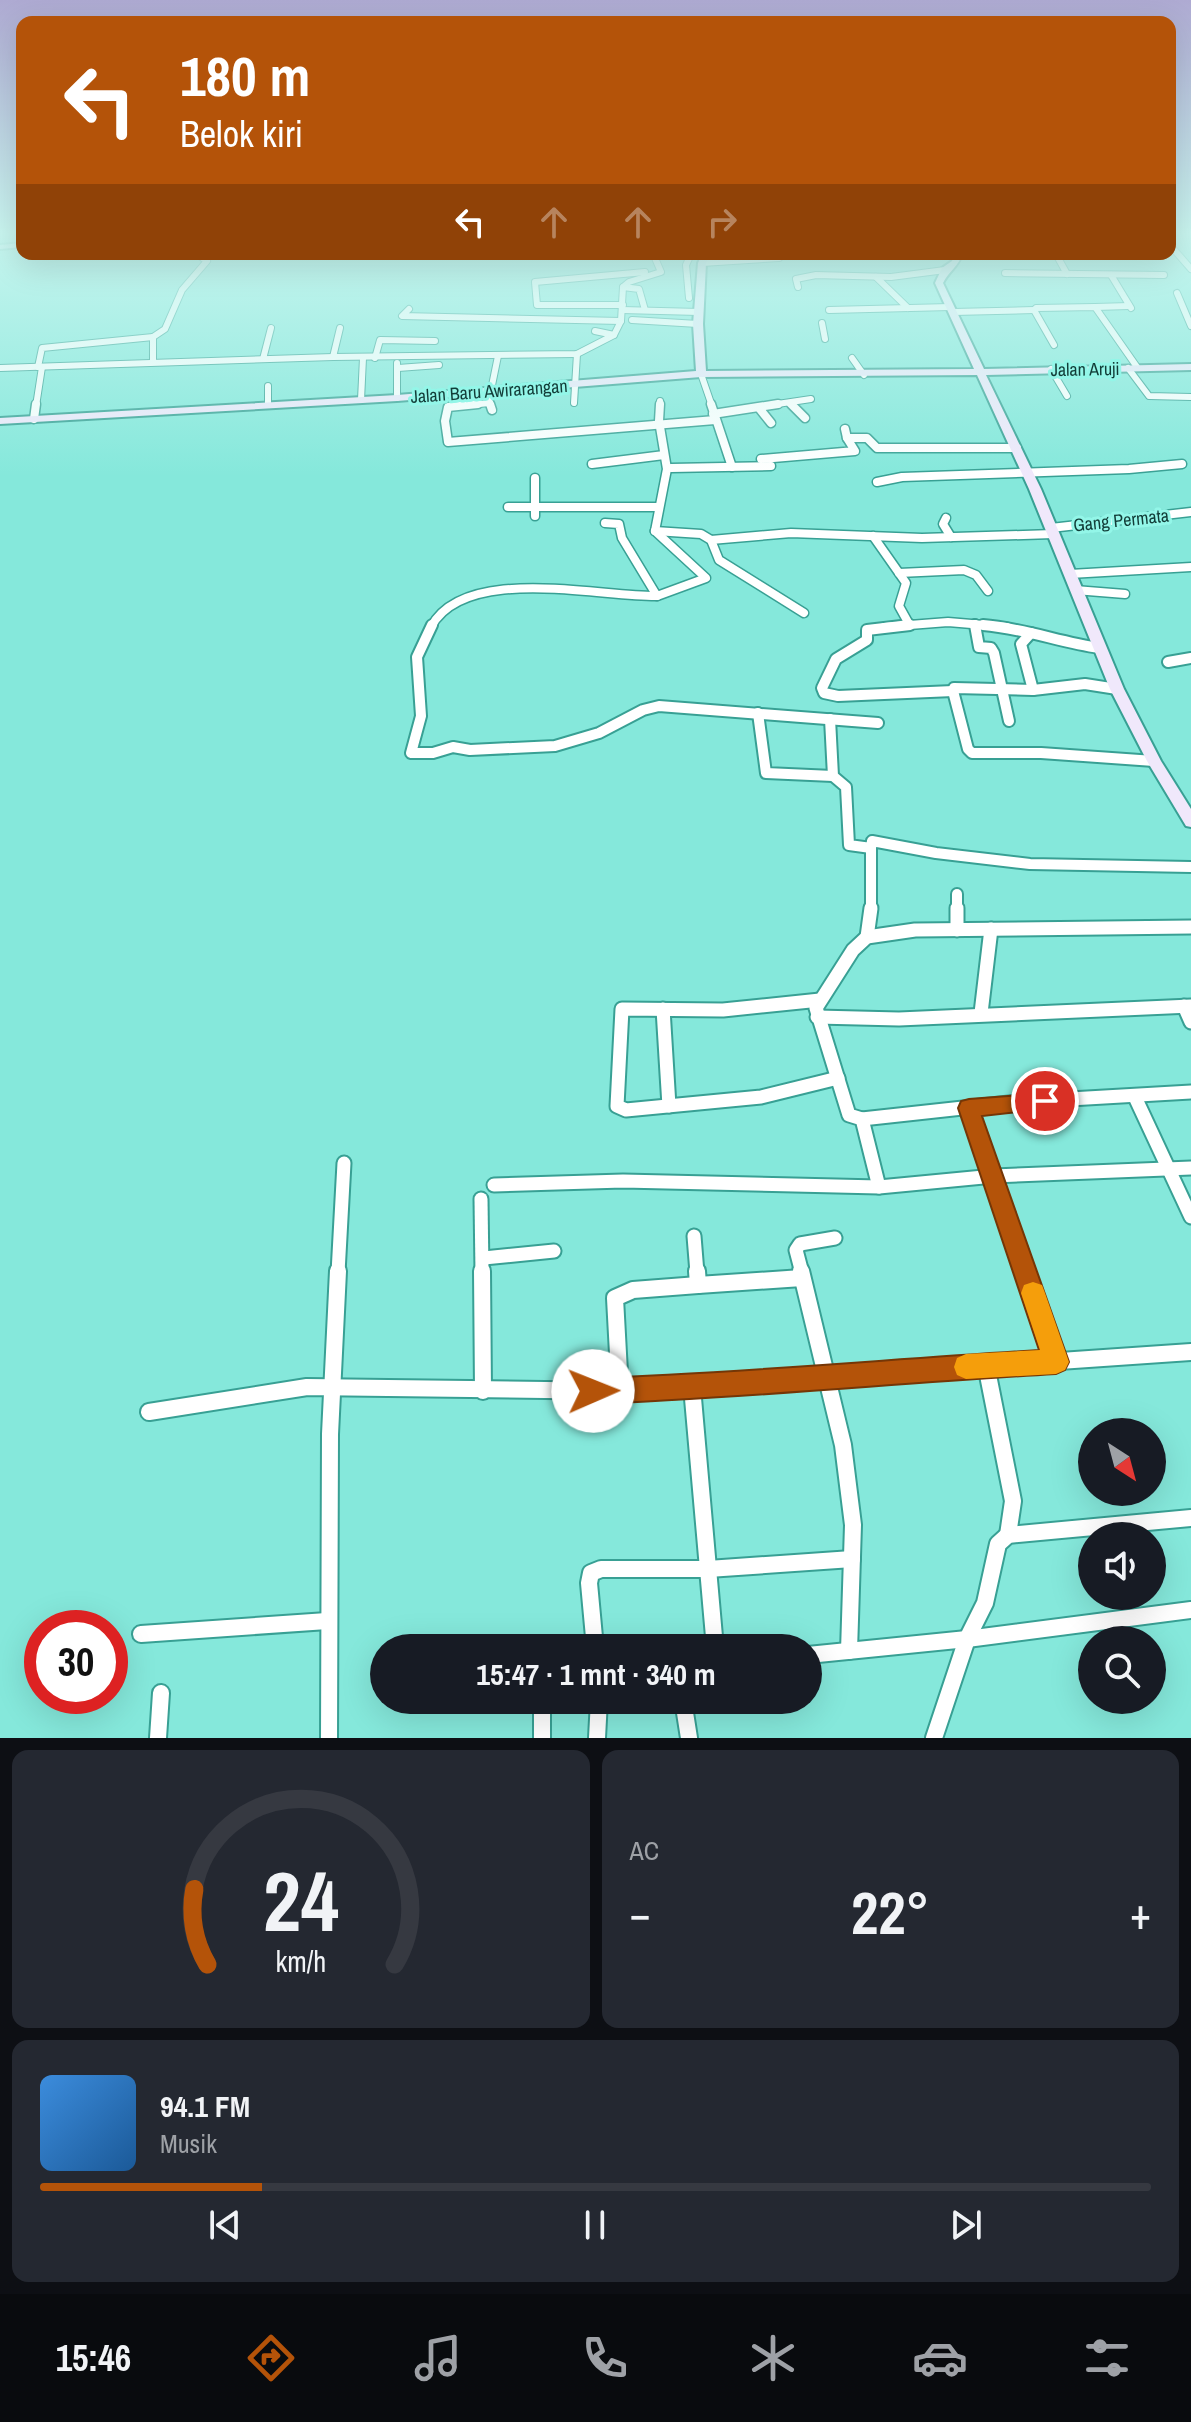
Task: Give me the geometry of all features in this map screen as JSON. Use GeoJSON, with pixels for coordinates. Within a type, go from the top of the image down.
{"type":"FeatureCollection","features":[{"type":"Feature","properties":{"kind":"street"},"geometry":{"type":"LineString","coordinates":[[34,419],[44,347],[159,336],[172,314]]}},
{"type":"Feature","properties":{"kind":"street"},"geometry":{"type":"LineString","coordinates":[[404,314],[402,316],[621,321]]}},
{"type":"Feature","properties":{"kind":"street"},"geometry":{"type":"LineString","coordinates":[[0,368],[333,357],[577,354],[614,335],[622,314]]}},
{"type":"Feature","properties":{"kind":"street"},"geometry":{"type":"LineString","coordinates":[[645,322],[646,314]]}},
{"type":"Feature","properties":{"kind":"street"},"geometry":{"type":"LineString","coordinates":[[696,314],[701,374],[732,467]]}},
{"type":"Feature","properties":{"kind":"street"},"geometry":{"type":"LineString","coordinates":[[953,314],[1017,448],[1117,689],[1154,761],[1186,805],[1191,822]]}},
{"type":"Feature","properties":{"kind":"street"},"geometry":{"type":"LineString","coordinates":[[1036,314],[1054,345]]}},
{"type":"Feature","properties":{"kind":"street"},"geometry":{"type":"LineString","coordinates":[[1099,314],[1149,396],[1191,397]]}},
{"type":"Feature","properties":{"kind":"street"},"geometry":{"type":"LineString","coordinates":[[632,320],[695,323]]}},
{"type":"Feature","properties":{"kind":"street"},"geometry":{"type":"LineString","coordinates":[[822,323],[825,339]]}},
{"type":"Feature","properties":{"kind":"street"},"geometry":{"type":"LineString","coordinates":[[263,359],[271,328]]}},
{"type":"Feature","properties":{"kind":"street"},"geometry":{"type":"LineString","coordinates":[[333,357],[340,328]]}},
{"type":"Feature","properties":{"kind":"street"},"geometry":{"type":"LineString","coordinates":[[595,331],[614,335]]}},
{"type":"Feature","properties":{"kind":"street"},"geometry":{"type":"LineString","coordinates":[[153,337],[153,362]]}},
{"type":"Feature","properties":{"kind":"street"},"geometry":{"type":"LineString","coordinates":[[375,358],[380,340],[435,341]]}},
{"type":"Feature","properties":{"kind":"street"},"geometry":{"type":"LineString","coordinates":[[574,403],[577,354]]}},
{"type":"Feature","properties":{"kind":"street"},"geometry":{"type":"LineString","coordinates":[[498,356],[491,401],[448,407],[445,421],[448,442],[663,424],[811,399]]}},
{"type":"Feature","properties":{"kind":"street"},"geometry":{"type":"LineString","coordinates":[[361,400],[363,358]]}},
{"type":"Feature","properties":{"kind":"street"},"geometry":{"type":"LineString","coordinates":[[396,358],[397,398]]}},
{"type":"Feature","properties":{"kind":"street"},"geometry":{"type":"LineString","coordinates":[[852,358],[864,375]]}},
{"type":"Feature","properties":{"kind":"street"},"geometry":{"type":"LineString","coordinates":[[398,368],[439,365]]}},
{"type":"Feature","properties":{"kind":"street","name":"Jalan Aruji"},"geometry":{"type":"LineString","coordinates":[[978,371],[1191,367]]}},
{"type":"Feature","properties":{"kind":"street"},"geometry":{"type":"LineString","coordinates":[[1051,369],[1067,396]]}},
{"type":"Feature","properties":{"kind":"street","name":"Jalan Baru Awirarangan"},"geometry":{"type":"LineString","coordinates":[[0,421],[397,398],[491,401],[575,385],[701,374],[864,375],[978,371]]}},
{"type":"Feature","properties":{"kind":"street"},"geometry":{"type":"LineString","coordinates":[[268,386],[268,405]]}},
{"type":"Feature","properties":{"kind":"street"},"geometry":{"type":"LineString","coordinates":[[660,401],[667,469],[659,507],[659,531],[706,578],[657,596],[635,598],[520,588],[473,595],[441,611],[430,624],[416,664],[421,715],[411,753],[433,753],[453,747],[484,750],[563,744],[599,733],[643,710],[659,706],[878,723]]}},
{"type":"Feature","properties":{"kind":"street"},"geometry":{"type":"LineString","coordinates":[[791,404],[805,418]]}},
{"type":"Feature","properties":{"kind":"street"},"geometry":{"type":"LineString","coordinates":[[759,408],[771,423]]}},
{"type":"Feature","properties":{"kind":"street"},"geometry":{"type":"LineString","coordinates":[[761,459],[855,451],[846,434],[867,438],[877,448],[1017,448]]}},
{"type":"Feature","properties":{"kind":"street"},"geometry":{"type":"LineString","coordinates":[[592,464],[664,455]]}},
{"type":"Feature","properties":{"kind":"street"},"geometry":{"type":"LineString","coordinates":[[877,482],[902,477],[1129,469],[1182,464]]}},
{"type":"Feature","properties":{"kind":"street"},"geometry":{"type":"LineString","coordinates":[[671,468],[771,466]]}},
{"type":"Feature","properties":{"kind":"street"},"geometry":{"type":"LineString","coordinates":[[535,478],[535,511]]}},
{"type":"Feature","properties":{"kind":"street"},"geometry":{"type":"LineString","coordinates":[[508,507],[535,511],[659,507]]}},
{"type":"Feature","properties":{"kind":"street","name":"Gang Permata"},"geometry":{"type":"LineString","coordinates":[[659,531],[691,531],[711,540],[791,533],[951,537],[1052,531],[1191,512]]}},
{"type":"Feature","properties":{"kind":"street"},"geometry":{"type":"LineString","coordinates":[[946,518],[943,524],[951,537]]}},
{"type":"Feature","properties":{"kind":"street"},"geometry":{"type":"LineString","coordinates":[[605,523],[619,524],[622,538],[657,596]]}},
{"type":"Feature","properties":{"kind":"street"},"geometry":{"type":"LineString","coordinates":[[873,536],[899,573],[906,590],[899,606],[909,624]]}},
{"type":"Feature","properties":{"kind":"street"},"geometry":{"type":"LineString","coordinates":[[711,540],[719,560],[804,613]]}},
{"type":"Feature","properties":{"kind":"street"},"geometry":{"type":"LineString","coordinates":[[899,573],[964,570],[976,575],[988,591]]}},
{"type":"Feature","properties":{"kind":"street"},"geometry":{"type":"LineString","coordinates":[[1070,574],[1189,570]]}},
{"type":"Feature","properties":{"kind":"street"},"geometry":{"type":"LineString","coordinates":[[1075,590],[1125,594]]}},
{"type":"Feature","properties":{"kind":"street"},"geometry":{"type":"LineString","coordinates":[[1099,648],[975,624],[909,624],[868,629],[867,640],[855,644],[835,660],[830,669],[830,681],[822,688],[824,693],[838,696],[953,691],[954,688],[1033,690],[1085,684],[1117,689]]}},
{"type":"Feature","properties":{"kind":"street"},"geometry":{"type":"LineString","coordinates":[[975,624],[979,647],[991,648],[994,653],[1009,721]]}},
{"type":"Feature","properties":{"kind":"street"},"geometry":{"type":"LineString","coordinates":[[1031,633],[1021,644],[1033,690]]}},
{"type":"Feature","properties":{"kind":"street"},"geometry":{"type":"LineString","coordinates":[[1168,662],[1191,658]]}},
{"type":"Feature","properties":{"kind":"street"},"geometry":{"type":"LineString","coordinates":[[953,691],[968,749],[972,753],[1154,761]]}},
{"type":"Feature","properties":{"kind":"street"},"geometry":{"type":"LineString","coordinates":[[758,713],[766,773],[833,776],[846,787],[849,845],[871,848]]}},
{"type":"Feature","properties":{"kind":"street"},"geometry":{"type":"LineString","coordinates":[[830,719],[833,776]]}},
{"type":"Feature","properties":{"kind":"street"},"geometry":{"type":"LineString","coordinates":[[867,937],[873,896],[872,841],[936,853],[1030,864],[1191,867]]}},
{"type":"Feature","properties":{"kind":"street"},"geometry":{"type":"LineString","coordinates":[[957,894],[957,930]]}},
{"type":"Feature","properties":{"kind":"street"},"geometry":{"type":"LineString","coordinates":[[1191,927],[915,930],[867,937],[853,950],[820,1000],[817,1017],[849,1115],[862,1119],[1191,1092]]}},
{"type":"Feature","properties":{"kind":"street"},"geometry":{"type":"LineString","coordinates":[[981,1013],[991,929]]}},
{"type":"Feature","properties":{"kind":"street"},"geometry":{"type":"LineString","coordinates":[[820,1000],[723,1010],[621,1010],[622,1052],[617,1106],[626,1110],[761,1097],[838,1078]]}},
{"type":"Feature","properties":{"kind":"street"},"geometry":{"type":"LineString","coordinates":[[817,1017],[899,1019],[1188,1006],[1191,1022]]}},
{"type":"Feature","properties":{"kind":"street"},"geometry":{"type":"LineString","coordinates":[[663,1009],[669,1106]]}},
{"type":"Feature","properties":{"kind":"street"},"geometry":{"type":"LineString","coordinates":[[1135,1097],[1191,1217]]}},
{"type":"Feature","properties":{"kind":"street"},"geometry":{"type":"LineString","coordinates":[[969,1108],[1056,1362]]}},
{"type":"Feature","properties":{"kind":"street"},"geometry":{"type":"LineString","coordinates":[[862,1119],[879,1187]]}},
{"type":"Feature","properties":{"kind":"street"},"geometry":{"type":"LineString","coordinates":[[329,1738],[327,1621],[332,1386],[344,1163]]}},
{"type":"Feature","properties":{"kind":"street"},"geometry":{"type":"LineString","coordinates":[[494,1185],[623,1181],[879,1187],[994,1176],[1191,1168]]}},
{"type":"Feature","properties":{"kind":"street"},"geometry":{"type":"LineString","coordinates":[[481,1199],[483,1391]]}},
{"type":"Feature","properties":{"kind":"street"},"geometry":{"type":"LineString","coordinates":[[694,1236],[698,1285]]}},
{"type":"Feature","properties":{"kind":"street"},"geometry":{"type":"LineString","coordinates":[[835,1238],[797,1246],[843,1445],[853,1525],[849,1651]]}},
{"type":"Feature","properties":{"kind":"street"},"geometry":{"type":"LineString","coordinates":[[484,1258],[554,1251]]}},
{"type":"Feature","properties":{"kind":"street"},"geometry":{"type":"LineString","coordinates":[[620,1391],[615,1298],[633,1290],[802,1278]]}},
{"type":"Feature","properties":{"kind":"street"},"geometry":{"type":"LineString","coordinates":[[149,1412],[307,1387],[620,1391],[986,1365],[1190,1356]]}},
{"type":"Feature","properties":{"kind":"street"},"geometry":{"type":"LineString","coordinates":[[986,1365],[1013,1501],[1008,1535]]}},
{"type":"Feature","properties":{"kind":"street"},"geometry":{"type":"LineString","coordinates":[[692,1387],[714,1634]]}},
{"type":"Feature","properties":{"kind":"street"},"geometry":{"type":"LineString","coordinates":[[934,1738],[967,1639],[985,1603],[998,1544],[1008,1535],[1191,1518]]}},
{"type":"Feature","properties":{"kind":"street"},"geometry":{"type":"LineString","coordinates":[[594,1634],[589,1583],[591,1573],[601,1569],[708,1569],[852,1559]]}},
{"type":"Feature","properties":{"kind":"street"},"geometry":{"type":"LineString","coordinates":[[822,1654],[967,1639],[1191,1610]]}},
{"type":"Feature","properties":{"kind":"street"},"geometry":{"type":"LineString","coordinates":[[141,1634],[327,1621]]}},
{"type":"Feature","properties":{"kind":"street"},"geometry":{"type":"LineString","coordinates":[[158,1738],[161,1693]]}},
{"type":"Feature","properties":{"kind":"street"},"geometry":{"type":"LineString","coordinates":[[542,1714],[542,1738]]}},
{"type":"Feature","properties":{"kind":"street"},"geometry":{"type":"LineString","coordinates":[[597,1738],[598,1714]]}},
{"type":"Feature","properties":{"kind":"street"},"geometry":{"type":"LineString","coordinates":[[685,1714],[689,1738]]}},
{"type":"Feature","properties":{"kind":"slow traffic"},"geometry":{"type":"LineString","coordinates":[[966,1367],[1056,1362],[1033,1293]]}},
{"type":"Feature","properties":{"kind":"route"},"geometry":{"type":"LineString","coordinates":[[593,1391],[1056,1362],[969,1108],[1045,1101]]}}]}
